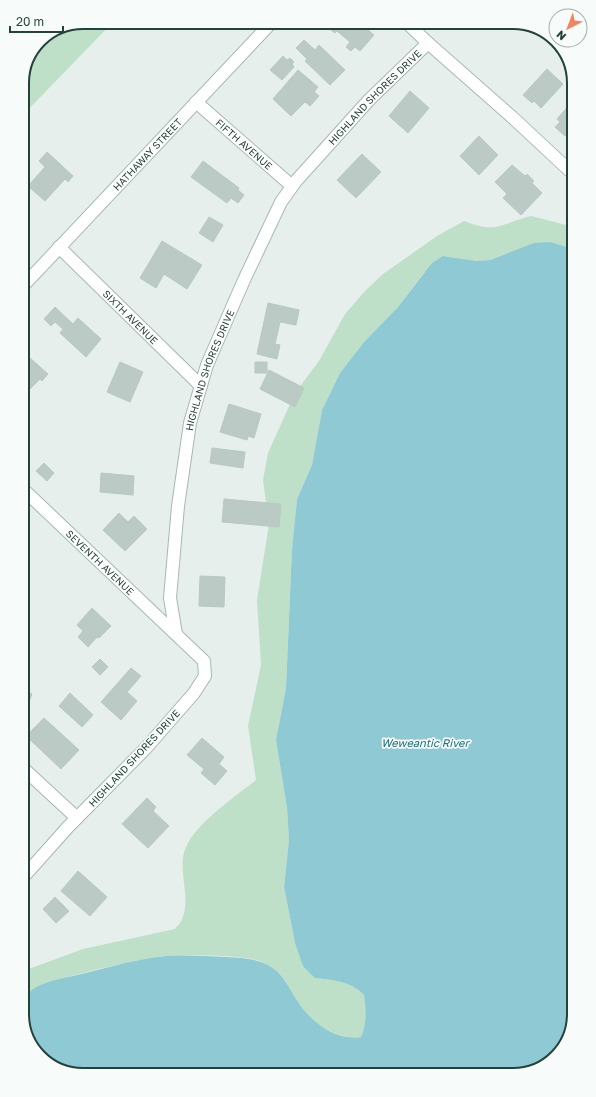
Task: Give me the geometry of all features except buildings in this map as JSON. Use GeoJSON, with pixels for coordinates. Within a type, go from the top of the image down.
{"type":"FeatureCollection","features":[{"type":"Feature","properties":{"kind":"street","name":"HATHAWAY STREET"},"geometry":{"type":"LineString","coordinates":[[29,280],[265,29]]}},
{"type":"Feature","properties":{"kind":"street"},"geometry":{"type":"LineString","coordinates":[[413,29],[428,43]]}},
{"type":"Feature","properties":{"kind":"street","name":"HIGHLAND SHORES DRIVE"},"geometry":{"type":"LineString","coordinates":[[29,871],[76,818],[146,748],[194,692],[205,676],[204,661],[176,634],[170,598],[178,506],[190,422],[208,365],[244,280],[281,202],[292,186],[369,100],[428,43],[512,117],[567,168]]}},
{"type":"Feature","properties":{"kind":"street","name":"FIFTH AVENUE"},"geometry":{"type":"LineString","coordinates":[[196,102],[292,186]]}},
{"type":"Feature","properties":{"kind":"street","name":"SIXTH AVENUE"},"geometry":{"type":"LineString","coordinates":[[59,247],[201,386]]}},
{"type":"Feature","properties":{"kind":"street","name":"SEVENTH AVENUE"},"geometry":{"type":"LineString","coordinates":[[29,495],[176,634]]}},
{"type":"Feature","properties":{"kind":"street"},"geometry":{"type":"LineString","coordinates":[[29,774],[76,818]]}},
{"type":"Feature","properties":{"kind":"green space"},"geometry":{"type":"Polygon","coordinates":[[[106,29],[29,109],[29,79],[31,69],[38,53],[45,45],[62,33],[72,30],[106,29]]]}},
{"type":"Feature","properties":{"kind":"green space"},"geometry":{"type":"Polygon","coordinates":[[[531,216],[567,225],[567,246],[505,254],[490,260],[478,261],[443,256],[424,273],[398,307],[364,342],[340,373],[322,410],[312,465],[297,499],[292,549],[286,688],[276,740],[287,808],[289,840],[284,887],[295,943],[315,978],[347,984],[359,990],[364,995],[366,1016],[361,1037],[341,1035],[323,1027],[308,1015],[276,970],[260,961],[240,957],[193,955],[157,957],[67,977],[35,989],[29,994],[29,969],[83,949],[175,929],[180,923],[185,910],[183,856],[186,847],[191,838],[207,819],[256,780],[248,726],[261,665],[257,600],[269,524],[263,480],[268,453],[295,393],[319,361],[345,314],[366,290],[383,274],[437,236],[464,221],[484,227],[492,227],[505,225],[531,216]]]}},
{"type":"Feature","properties":{"kind":"water","name":"Weweantic River"},"geometry":{"type":"Polygon","coordinates":[[[550,242],[567,247],[567,1014],[566,1025],[558,1044],[546,1057],[540,1061],[524,1067],[513,1068],[79,1068],[66,1065],[50,1057],[36,1041],[30,1025],[29,993],[31,991],[43,984],[57,980],[136,961],[165,956],[237,958],[253,960],[268,965],[278,972],[308,1015],[316,1022],[332,1033],[341,1036],[361,1037],[366,1016],[364,995],[359,990],[347,984],[315,978],[303,966],[295,943],[284,887],[289,840],[287,808],[276,740],[286,688],[292,549],[297,499],[312,465],[322,410],[340,373],[364,342],[398,307],[432,263],[443,256],[477,261],[490,260],[534,243],[550,242]]]}}]}
